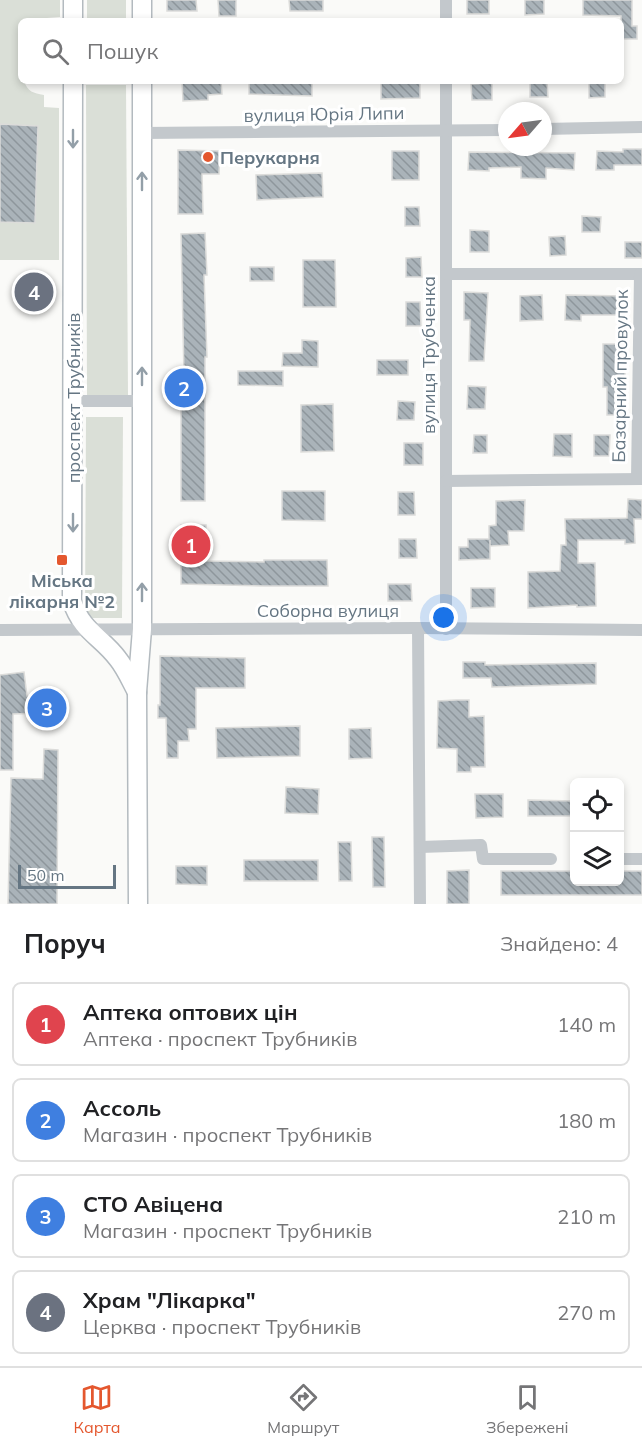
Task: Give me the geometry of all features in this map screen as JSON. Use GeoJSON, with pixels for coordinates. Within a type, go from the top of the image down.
{"type":"FeatureCollection","features":[{"type":"Feature","properties":{"kind":"main road"},"geometry":{"type":"LineString","coordinates":[[73,0],[73,18]]}},
{"type":"Feature","properties":{"kind":"main road"},"geometry":{"type":"LineString","coordinates":[[142,0],[142,18]]}},
{"type":"Feature","properties":{"kind":"main road","name":"проспект Трубників"},"geometry":{"type":"LineString","coordinates":[[73,84],[72,601],[76,616],[87,630],[118,659],[137,692]]}},
{"type":"Feature","properties":{"kind":"main road","name":"проспект Трубників"},"geometry":{"type":"LineString","coordinates":[[138,904],[137,692],[142,629],[142,84]]}},
{"type":"Feature","properties":{"kind":"street"},"geometry":{"type":"LineString","coordinates":[[446,0],[446,18]]}},
{"type":"Feature","properties":{"kind":"street","name":"вулиця Трубченка"},"geometry":{"type":"LineString","coordinates":[[446,84],[446,629]]}},
{"type":"Feature","properties":{"kind":"street"},"geometry":{"type":"LineString","coordinates":[[552,129],[642,128]]}},
{"type":"Feature","properties":{"kind":"street","name":"вулиця Юрія Липи"},"geometry":{"type":"LineString","coordinates":[[142,133],[498,129]]}},
{"type":"Feature","properties":{"kind":"street"},"geometry":{"type":"LineString","coordinates":[[446,274],[641,274]]}},
{"type":"Feature","properties":{"kind":"street","name":"Базарний провулок"},"geometry":{"type":"LineString","coordinates":[[640,478],[641,274]]}},
{"type":"Feature","properties":{"kind":"street"},"geometry":{"type":"LineString","coordinates":[[73,401],[142,401]]}},
{"type":"Feature","properties":{"kind":"street"},"geometry":{"type":"LineString","coordinates":[[446,481],[640,478]]}},
{"type":"Feature","properties":{"kind":"street"},"geometry":{"type":"LineString","coordinates":[[418,628],[420,904]]}},
{"type":"Feature","properties":{"kind":"street","name":"Соборна вулиця"},"geometry":{"type":"LineString","coordinates":[[0,630],[418,628],[642,630]]}},
{"type":"Feature","properties":{"kind":"street"},"geometry":{"type":"LineString","coordinates":[[420,847],[481,845],[483,859],[551,859]]}},
{"type":"Feature","properties":{"kind":"street"},"geometry":{"type":"LineString","coordinates":[[624,859],[642,859]]}},
{"type":"Feature","properties":{"kind":"shaded area"},"geometry":{"type":"Polygon","coordinates":[[[0,0],[60,0],[60,17],[18,18],[18,84],[25,84],[31,91],[44,95],[44,107],[59,108],[59,260],[0,260],[0,0]]]}},
{"type":"Feature","properties":{"kind":"shaded area"},"geometry":{"type":"Polygon","coordinates":[[[87,0],[126,0],[126,18],[87,18],[87,0]]]}},
{"type":"Feature","properties":{"kind":"shaded area"},"geometry":{"type":"Polygon","coordinates":[[[86,85],[126,85],[128,395],[87,395],[86,85]]]}},
{"type":"Feature","properties":{"kind":"shaded area"},"geometry":{"type":"Polygon","coordinates":[[[86,417],[123,417],[122,618],[85,618],[86,417]]]}},
{"type":"Feature","properties":{"kind":"building"},"geometry":{"type":"Polygon","coordinates":[[[167,0],[196,0],[197,11],[167,11],[167,0]]]}},
{"type":"Feature","properties":{"kind":"building"},"geometry":{"type":"Polygon","coordinates":[[[218,0],[236,0],[236,16],[219,16],[218,0]]]}},
{"type":"Feature","properties":{"kind":"building"},"geometry":{"type":"Polygon","coordinates":[[[289,0],[323,0],[323,11],[290,11],[289,0]]]}},
{"type":"Feature","properties":{"kind":"building"},"geometry":{"type":"Polygon","coordinates":[[[467,0],[489,0],[489,14],[467,14],[467,0]]]}},
{"type":"Feature","properties":{"kind":"building"},"geometry":{"type":"Polygon","coordinates":[[[525,0],[544,0],[544,14],[525,15],[525,0]]]}},
{"type":"Feature","properties":{"kind":"building"},"geometry":{"type":"Polygon","coordinates":[[[583,0],[632,0],[632,26],[637,26],[637,39],[624,39],[624,18],[621,16],[583,15],[583,0]]]}},
{"type":"Feature","properties":{"kind":"building"},"geometry":{"type":"Polygon","coordinates":[[[182,84],[221,84],[222,94],[208,95],[208,100],[183,101],[182,84]]]}},
{"type":"Feature","properties":{"kind":"building"},"geometry":{"type":"Polygon","coordinates":[[[249,84],[312,84],[312,96],[249,94],[249,84]]]}},
{"type":"Feature","properties":{"kind":"building"},"geometry":{"type":"Polygon","coordinates":[[[381,84],[420,84],[420,98],[381,99],[381,84]]]}},
{"type":"Feature","properties":{"kind":"building"},"geometry":{"type":"Polygon","coordinates":[[[471,84],[492,84],[492,100],[472,100],[471,84]]]}},
{"type":"Feature","properties":{"kind":"building"},"geometry":{"type":"Polygon","coordinates":[[[530,84],[547,84],[548,97],[530,97],[530,84]]]}},
{"type":"Feature","properties":{"kind":"building"},"geometry":{"type":"Polygon","coordinates":[[[589,84],[605,84],[605,97],[589,98],[589,84]]]}},
{"type":"Feature","properties":{"kind":"building"},"geometry":{"type":"Polygon","coordinates":[[[0,124],[38,126],[35,223],[0,222],[0,124]]]}},
{"type":"Feature","properties":{"kind":"building"},"geometry":{"type":"Polygon","coordinates":[[[623,149],[642,149],[642,165],[614,165],[614,170],[596,170],[597,151],[623,152],[623,149]]]}},
{"type":"Feature","properties":{"kind":"building"},"geometry":{"type":"Polygon","coordinates":[[[178,150],[220,151],[219,174],[202,174],[203,214],[178,214],[178,150]]]}},
{"type":"Feature","properties":{"kind":"building"},"geometry":{"type":"Polygon","coordinates":[[[392,151],[419,151],[419,180],[392,180],[392,151]]]}},
{"type":"Feature","properties":{"kind":"building"},"geometry":{"type":"Polygon","coordinates":[[[469,152],[498,152],[498,156],[552,156],[552,153],[575,153],[574,170],[546,168],[546,179],[521,178],[521,167],[489,168],[489,171],[468,170],[469,152]]]}},
{"type":"Feature","properties":{"kind":"building"},"geometry":{"type":"Polygon","coordinates":[[[322,173],[323,197],[257,200],[256,175],[322,173]]]}},
{"type":"Feature","properties":{"kind":"building"},"geometry":{"type":"Polygon","coordinates":[[[405,207],[419,207],[420,226],[405,226],[405,207]]]}},
{"type":"Feature","properties":{"kind":"building"},"geometry":{"type":"Polygon","coordinates":[[[582,216],[601,217],[600,232],[582,232],[582,216]]]}},
{"type":"Feature","properties":{"kind":"building"},"geometry":{"type":"Polygon","coordinates":[[[470,230],[489,231],[489,252],[470,252],[470,230]]]}},
{"type":"Feature","properties":{"kind":"building"},"geometry":{"type":"Polygon","coordinates":[[[205,233],[207,357],[205,357],[205,501],[181,501],[181,376],[184,376],[181,234],[205,233]]]}},
{"type":"Feature","properties":{"kind":"building"},"geometry":{"type":"Polygon","coordinates":[[[565,236],[566,255],[550,256],[549,237],[565,236]]]}},
{"type":"Feature","properties":{"kind":"building"},"geometry":{"type":"Polygon","coordinates":[[[625,242],[642,242],[642,258],[625,258],[625,242]]]}},
{"type":"Feature","properties":{"kind":"building"},"geometry":{"type":"Polygon","coordinates":[[[421,257],[422,277],[406,277],[406,258],[421,257]]]}},
{"type":"Feature","properties":{"kind":"building"},"geometry":{"type":"Polygon","coordinates":[[[303,260],[335,260],[336,307],[303,307],[303,260]]]}},
{"type":"Feature","properties":{"kind":"building"},"geometry":{"type":"Polygon","coordinates":[[[250,267],[274,267],[274,281],[250,281],[250,267]]]}},
{"type":"Feature","properties":{"kind":"building"},"geometry":{"type":"Polygon","coordinates":[[[464,292],[488,293],[484,361],[469,361],[470,320],[464,320],[464,292]]]}},
{"type":"Feature","properties":{"kind":"building"},"geometry":{"type":"Polygon","coordinates":[[[542,295],[543,320],[520,321],[520,296],[542,295]]]}},
{"type":"Feature","properties":{"kind":"building"},"geometry":{"type":"Polygon","coordinates":[[[566,295],[626,296],[626,315],[581,315],[581,321],[565,320],[566,295]]]}},
{"type":"Feature","properties":{"kind":"building"},"geometry":{"type":"Polygon","coordinates":[[[406,302],[420,302],[421,326],[406,326],[406,302]]]}},
{"type":"Feature","properties":{"kind":"building"},"geometry":{"type":"Polygon","coordinates":[[[302,340],[318,341],[318,367],[282,366],[283,353],[302,353],[302,340]]]}},
{"type":"Feature","properties":{"kind":"building"},"geometry":{"type":"Polygon","coordinates":[[[603,344],[625,344],[625,415],[607,415],[607,387],[603,387],[603,344]]]}},
{"type":"Feature","properties":{"kind":"building"},"geometry":{"type":"Polygon","coordinates":[[[377,360],[408,360],[408,375],[377,375],[377,360]]]}},
{"type":"Feature","properties":{"kind":"building"},"geometry":{"type":"Polygon","coordinates":[[[238,371],[283,371],[283,386],[238,385],[238,371]]]}},
{"type":"Feature","properties":{"kind":"building"},"geometry":{"type":"Polygon","coordinates":[[[468,386],[486,387],[485,409],[467,409],[468,386]]]}},
{"type":"Feature","properties":{"kind":"building"},"geometry":{"type":"Polygon","coordinates":[[[398,401],[415,402],[414,420],[397,420],[398,401]]]}},
{"type":"Feature","properties":{"kind":"building"},"geometry":{"type":"Polygon","coordinates":[[[333,404],[334,451],[301,452],[301,405],[333,404]]]}},
{"type":"Feature","properties":{"kind":"building"},"geometry":{"type":"Polygon","coordinates":[[[554,434],[572,434],[572,457],[553,456],[554,434]]]}},
{"type":"Feature","properties":{"kind":"building"},"geometry":{"type":"Polygon","coordinates":[[[474,435],[487,435],[487,453],[473,453],[474,435]]]}},
{"type":"Feature","properties":{"kind":"building"},"geometry":{"type":"Polygon","coordinates":[[[594,435],[610,435],[609,456],[594,456],[594,435]]]}},
{"type":"Feature","properties":{"kind":"building"},"geometry":{"type":"Polygon","coordinates":[[[404,443],[423,443],[423,465],[404,465],[404,443]]]}},
{"type":"Feature","properties":{"kind":"building"},"geometry":{"type":"Polygon","coordinates":[[[282,491],[325,491],[325,521],[282,520],[282,491]]]}},
{"type":"Feature","properties":{"kind":"building"},"geometry":{"type":"Polygon","coordinates":[[[398,492],[414,492],[415,515],[398,515],[398,492]]]}},
{"type":"Feature","properties":{"kind":"building"},"geometry":{"type":"Polygon","coordinates":[[[628,499],[642,500],[642,519],[634,519],[635,543],[625,544],[625,540],[578,540],[578,563],[595,563],[596,606],[528,608],[528,572],[560,571],[561,545],[566,545],[565,519],[627,518],[628,499]]]}},
{"type":"Feature","properties":{"kind":"building"},"geometry":{"type":"Polygon","coordinates":[[[525,500],[524,531],[508,531],[509,545],[490,546],[490,559],[459,560],[459,547],[468,547],[468,539],[489,539],[489,526],[496,525],[496,501],[525,500]]]}},
{"type":"Feature","properties":{"kind":"building"},"geometry":{"type":"Polygon","coordinates":[[[181,525],[206,525],[206,561],[327,560],[328,586],[181,584],[181,525]]]}},
{"type":"Feature","properties":{"kind":"building"},"geometry":{"type":"Polygon","coordinates":[[[399,539],[416,539],[417,558],[399,558],[399,539]]]}},
{"type":"Feature","properties":{"kind":"building"},"geometry":{"type":"Polygon","coordinates":[[[388,584],[411,584],[412,601],[388,601],[388,584]]]}},
{"type":"Feature","properties":{"kind":"building"},"geometry":{"type":"Polygon","coordinates":[[[471,588],[495,588],[495,607],[471,608],[471,588]]]}},
{"type":"Feature","properties":{"kind":"building"},"geometry":{"type":"Polygon","coordinates":[[[160,656],[245,658],[245,688],[196,688],[196,729],[188,729],[189,741],[178,741],[178,758],[167,758],[166,718],[158,718],[160,656]]]}},
{"type":"Feature","properties":{"kind":"building"},"geometry":{"type":"Polygon","coordinates":[[[463,662],[485,662],[485,665],[596,663],[596,684],[492,687],[491,678],[463,678],[463,662]]]}},
{"type":"Feature","properties":{"kind":"building"},"geometry":{"type":"Polygon","coordinates":[[[24,672],[27,696],[53,695],[54,716],[42,717],[42,713],[13,714],[13,770],[0,770],[0,675],[24,672]]]}},
{"type":"Feature","properties":{"kind":"building"},"geometry":{"type":"Polygon","coordinates":[[[469,700],[469,717],[484,716],[485,767],[471,767],[471,772],[457,772],[457,749],[437,748],[438,701],[469,700]]]}},
{"type":"Feature","properties":{"kind":"building"},"geometry":{"type":"Polygon","coordinates":[[[300,726],[300,756],[217,758],[216,728],[300,726]]]}},
{"type":"Feature","properties":{"kind":"building"},"geometry":{"type":"Polygon","coordinates":[[[371,728],[372,758],[349,759],[349,729],[371,728]]]}},
{"type":"Feature","properties":{"kind":"building"},"geometry":{"type":"Polygon","coordinates":[[[44,749],[58,750],[57,904],[8,904],[11,778],[43,779],[44,749]]]}},
{"type":"Feature","properties":{"kind":"building"},"geometry":{"type":"Polygon","coordinates":[[[286,787],[319,789],[318,814],[285,813],[286,787]]]}},
{"type":"Feature","properties":{"kind":"building"},"geometry":{"type":"Polygon","coordinates":[[[475,794],[503,794],[503,817],[476,818],[475,794]]]}},
{"type":"Feature","properties":{"kind":"building"},"geometry":{"type":"Polygon","coordinates":[[[528,800],[570,801],[570,816],[528,816],[528,800]]]}},
{"type":"Feature","properties":{"kind":"building"},"geometry":{"type":"Polygon","coordinates":[[[372,837],[384,837],[385,887],[373,887],[372,837]]]}},
{"type":"Feature","properties":{"kind":"building"},"geometry":{"type":"Polygon","coordinates":[[[338,842],[351,842],[352,881],[339,881],[338,842]]]}},
{"type":"Feature","properties":{"kind":"building"},"geometry":{"type":"Polygon","coordinates":[[[244,860],[318,860],[318,881],[244,881],[244,860]]]}},
{"type":"Feature","properties":{"kind":"building"},"geometry":{"type":"Polygon","coordinates":[[[176,866],[207,866],[207,885],[176,884],[176,866]]]}},
{"type":"Feature","properties":{"kind":"building"},"geometry":{"type":"Polygon","coordinates":[[[469,870],[469,904],[447,904],[447,871],[469,870]]]}},
{"type":"Feature","properties":{"kind":"building"},"geometry":{"type":"Polygon","coordinates":[[[501,871],[570,871],[570,886],[624,886],[624,871],[642,871],[642,895],[501,895],[501,871]]]}},
{"type":"Feature","properties":{"kind":"place","name":"Перукарня"},"geometry":{"type":"Point","coordinates":[208,157]}},
{"type":"Feature","properties":{"kind":"place","name":"Храм \"Лікарка\""},"geometry":{"type":"Point","coordinates":[34,292]}},
{"type":"Feature","properties":{"kind":"place","name":"Ассоль"},"geometry":{"type":"Point","coordinates":[184,388]}},
{"type":"Feature","properties":{"kind":"place","name":"Аптека оптових цін"},"geometry":{"type":"Point","coordinates":[191,545]}},
{"type":"Feature","properties":{"kind":"place","name":"Міська лікарня №2"},"geometry":{"type":"Point","coordinates":[62,560]}},
{"type":"Feature","properties":{"kind":"place","name":"СТО Авіцена"},"geometry":{"type":"Point","coordinates":[47,708]}}]}
